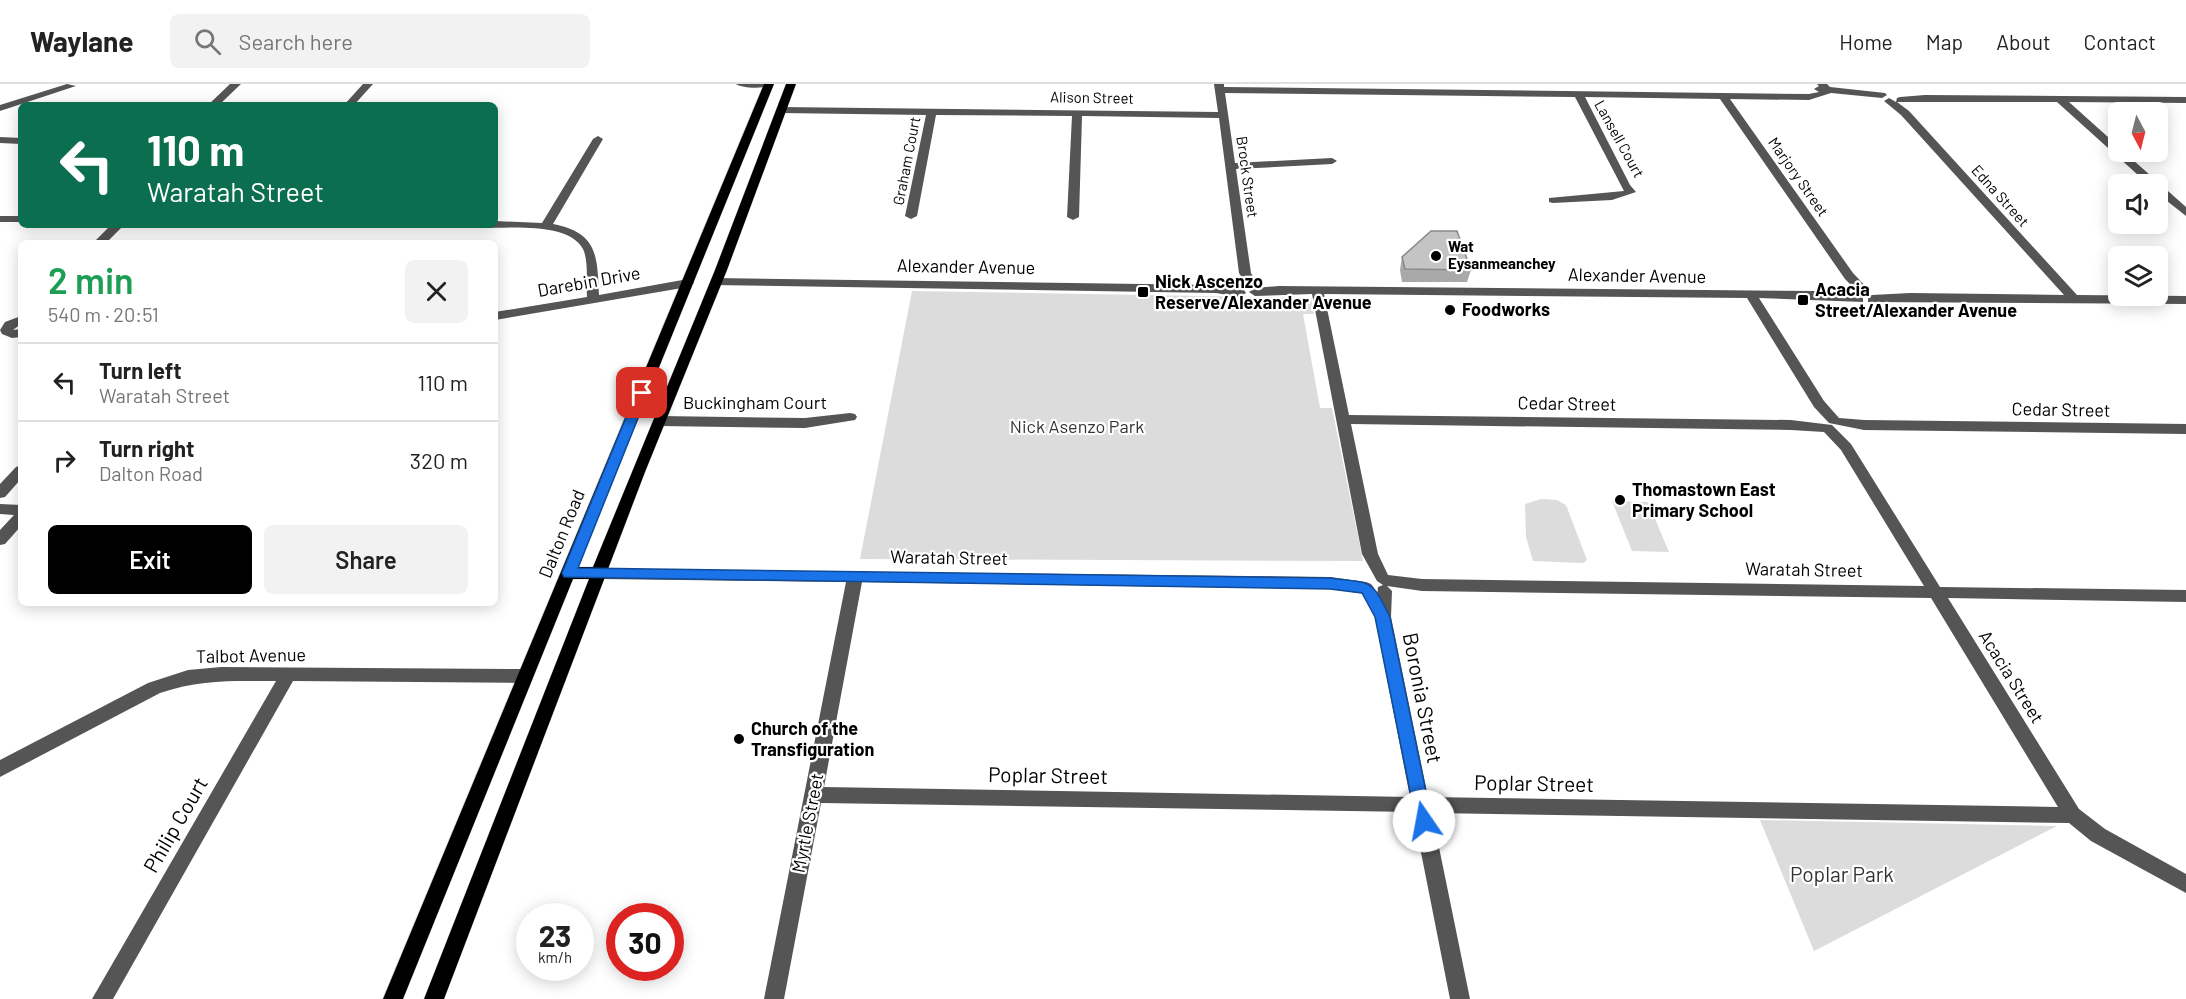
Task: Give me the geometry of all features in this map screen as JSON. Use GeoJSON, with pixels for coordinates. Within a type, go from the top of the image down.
{"type":"FeatureCollection","features":[{"type":"Feature","properties":{"kind":"main road","name":"Dalton Road"},"geometry":{"type":"LineString","coordinates":[[393,999],[769,84]]}},
{"type":"Feature","properties":{"kind":"main road"},"geometry":{"type":"LineString","coordinates":[[434,999],[599,573],[716,282],[791,84]]}},
{"type":"Feature","properties":{"kind":"main road"},"geometry":{"type":"LineString","coordinates":[[688,284],[716,282]]}},
{"type":"Feature","properties":{"kind":"main road","name":"Waratah Street"},"geometry":{"type":"LineString","coordinates":[[569,573],[599,573]]}},
{"type":"Feature","properties":{"kind":"street"},"geometry":{"type":"LineString","coordinates":[[216,102],[236,84]]}},
{"type":"Feature","properties":{"kind":"street"},"geometry":{"type":"LineString","coordinates":[[352,102],[368,84]]}},
{"type":"Feature","properties":{"kind":"street"},"geometry":{"type":"LineString","coordinates":[[741,84],[769,84]]}},
{"type":"Feature","properties":{"kind":"street"},"geometry":{"type":"LineString","coordinates":[[19,102],[74,85]]}},
{"type":"Feature","properties":{"kind":"street"},"geometry":{"type":"LineString","coordinates":[[1219,87],[1809,97],[1821,88],[1892,99],[2186,100]]}},
{"type":"Feature","properties":{"kind":"street","name":"Brock Street"},"geometry":{"type":"LineString","coordinates":[[1219,87],[1246,286]]}},
{"type":"Feature","properties":{"kind":"street","name":"Lansell Court"},"geometry":{"type":"LineString","coordinates":[[1553,200],[1570,197],[1619,197],[1631,192],[1625,186],[1578,94]]}},
{"type":"Feature","properties":{"kind":"street","name":"Marjory Street"},"geometry":{"type":"LineString","coordinates":[[1722,95],[1861,294]]}},
{"type":"Feature","properties":{"kind":"street","name":"Edna Street"},"geometry":{"type":"LineString","coordinates":[[1892,99],[2073,298]]}},
{"type":"Feature","properties":{"kind":"street"},"geometry":{"type":"LineString","coordinates":[[2060,99],[2143,174]]}},
{"type":"Feature","properties":{"kind":"street"},"geometry":{"type":"LineString","coordinates":[[0,108],[18,102]]}},
{"type":"Feature","properties":{"kind":"street","name":"Alison Street"},"geometry":{"type":"LineString","coordinates":[[781,110],[1223,115]]}},
{"type":"Feature","properties":{"kind":"street","name":"Graham Court"},"geometry":{"type":"LineString","coordinates":[[911,216],[932,112]]}},
{"type":"Feature","properties":{"kind":"street"},"geometry":{"type":"LineString","coordinates":[[1073,217],[1077,113]]}},
{"type":"Feature","properties":{"kind":"street"},"geometry":{"type":"LineString","coordinates":[[546,226],[598,139]]}},
{"type":"Feature","properties":{"kind":"street"},"geometry":{"type":"LineString","coordinates":[[0,140],[18,141]]}},
{"type":"Feature","properties":{"kind":"street"},"geometry":{"type":"LineString","coordinates":[[1230,166],[1332,161]]}},
{"type":"Feature","properties":{"kind":"street"},"geometry":{"type":"LineString","coordinates":[[2168,197],[2186,213]]}},
{"type":"Feature","properties":{"kind":"street"},"geometry":{"type":"LineString","coordinates":[[0,219],[18,219]]}},
{"type":"Feature","properties":{"kind":"street"},"geometry":{"type":"LineString","coordinates":[[498,225],[546,226],[573,234],[588,249],[593,299]]}},
{"type":"Feature","properties":{"kind":"street"},"geometry":{"type":"LineString","coordinates":[[102,240],[115,228]]}},
{"type":"Feature","properties":{"kind":"street","name":"Alexander Avenue"},"geometry":{"type":"LineString","coordinates":[[716,282],[1216,290],[1246,286],[1279,290],[1816,296],[1861,294],[1910,297],[2186,300]]}},
{"type":"Feature","properties":{"kind":"street","name":"Darebin Drive"},"geometry":{"type":"LineString","coordinates":[[498,315],[688,284]]}},
{"type":"Feature","properties":{"kind":"street","name":"Boronia Street"},"geometry":{"type":"LineString","coordinates":[[1317,290],[1460,999]]}},
{"type":"Feature","properties":{"kind":"street","name":"Acacia Street"},"geometry":{"type":"LineString","coordinates":[[1751,295],[2073,815],[2098,835],[2186,884]]}},
{"type":"Feature","properties":{"kind":"street","name":"Buckingham Court"},"geometry":{"type":"LineString","coordinates":[[660,421],[804,423],[850,417]]}},
{"type":"Feature","properties":{"kind":"street","name":"Cedar Street"},"geometry":{"type":"LineString","coordinates":[[1343,419],[2186,429]]}},
{"type":"Feature","properties":{"kind":"street"},"geometry":{"type":"LineString","coordinates":[[0,493],[18,473]]}},
{"type":"Feature","properties":{"kind":"street"},"geometry":{"type":"LineString","coordinates":[[0,509],[18,510]]}},
{"type":"Feature","properties":{"kind":"street"},"geometry":{"type":"LineString","coordinates":[[0,540],[18,519]]}},
{"type":"Feature","properties":{"kind":"street","name":"Waratah Street"},"geometry":{"type":"LineString","coordinates":[[599,573],[2186,596]]}},
{"type":"Feature","properties":{"kind":"street","name":"Myrtle Street"},"geometry":{"type":"LineString","coordinates":[[774,999],[855,577]]}},
{"type":"Feature","properties":{"kind":"street","name":"Talbot Avenue"},"geometry":{"type":"LineString","coordinates":[[0,769],[171,681],[203,674],[525,676]]}},
{"type":"Feature","properties":{"kind":"street","name":"Philip Court"},"geometry":{"type":"LineString","coordinates":[[102,999],[290,674]]}},
{"type":"Feature","properties":{"kind":"street","name":"Poplar Street"},"geometry":{"type":"LineString","coordinates":[[813,795],[2073,815]]}},
{"type":"Feature","properties":{"kind":"green space","name":"Nick Asenzo Park"},"geometry":{"type":"Polygon","coordinates":[[[912,291],[1311,298],[1314,314],[1303,314],[1320,408],[1332,408],[1363,561],[860,559],[912,291]]]}},
{"type":"Feature","properties":{"kind":"green space"},"geometry":{"type":"Polygon","coordinates":[[[1541,499],[1557,500],[1566,505],[1587,560],[1583,563],[1533,561],[1526,537],[1525,504],[1541,499]]]}},
{"type":"Feature","properties":{"kind":"green space"},"geometry":{"type":"Polygon","coordinates":[[[1612,501],[1648,502],[1669,552],[1632,551],[1612,501]]]}},
{"type":"Feature","properties":{"kind":"green space","name":"Poplar Park"},"geometry":{"type":"Polygon","coordinates":[[[1760,820],[2057,826],[1814,951],[1760,820]]]}},
{"type":"Feature","properties":{"kind":"building"},"geometry":{"type":"Polygon","coordinates":[[[1431,231],[1457,231],[1471,270],[1405,269],[1402,257],[1431,231]]]}},
{"type":"Feature","properties":{"kind":"place","name":"Wat Eysanmeanchey"},"geometry":{"type":"Point","coordinates":[1436,256]}},
{"type":"Feature","properties":{"kind":"place","name":"Nick Ascenzo Reserve/Alexander Avenue"},"geometry":{"type":"Point","coordinates":[1143,292]}},
{"type":"Feature","properties":{"kind":"place","name":"Acacia Street/Alexander Avenue"},"geometry":{"type":"Point","coordinates":[1803,300]}},
{"type":"Feature","properties":{"kind":"place","name":"Foodworks"},"geometry":{"type":"Point","coordinates":[1450,310]}},
{"type":"Feature","properties":{"kind":"place","name":"Thomastown East Primary School"},"geometry":{"type":"Point","coordinates":[1620,500]}},
{"type":"Feature","properties":{"kind":"place","name":"Church of the Transfiguration"},"geometry":{"type":"Point","coordinates":[739,739]}},
{"type":"Feature","properties":{"kind":"route"},"geometry":{"type":"LineString","coordinates":[[642,393],[569,573],[1330,583],[1366,588],[1370,591],[1383,617],[1424,821]]}}]}
